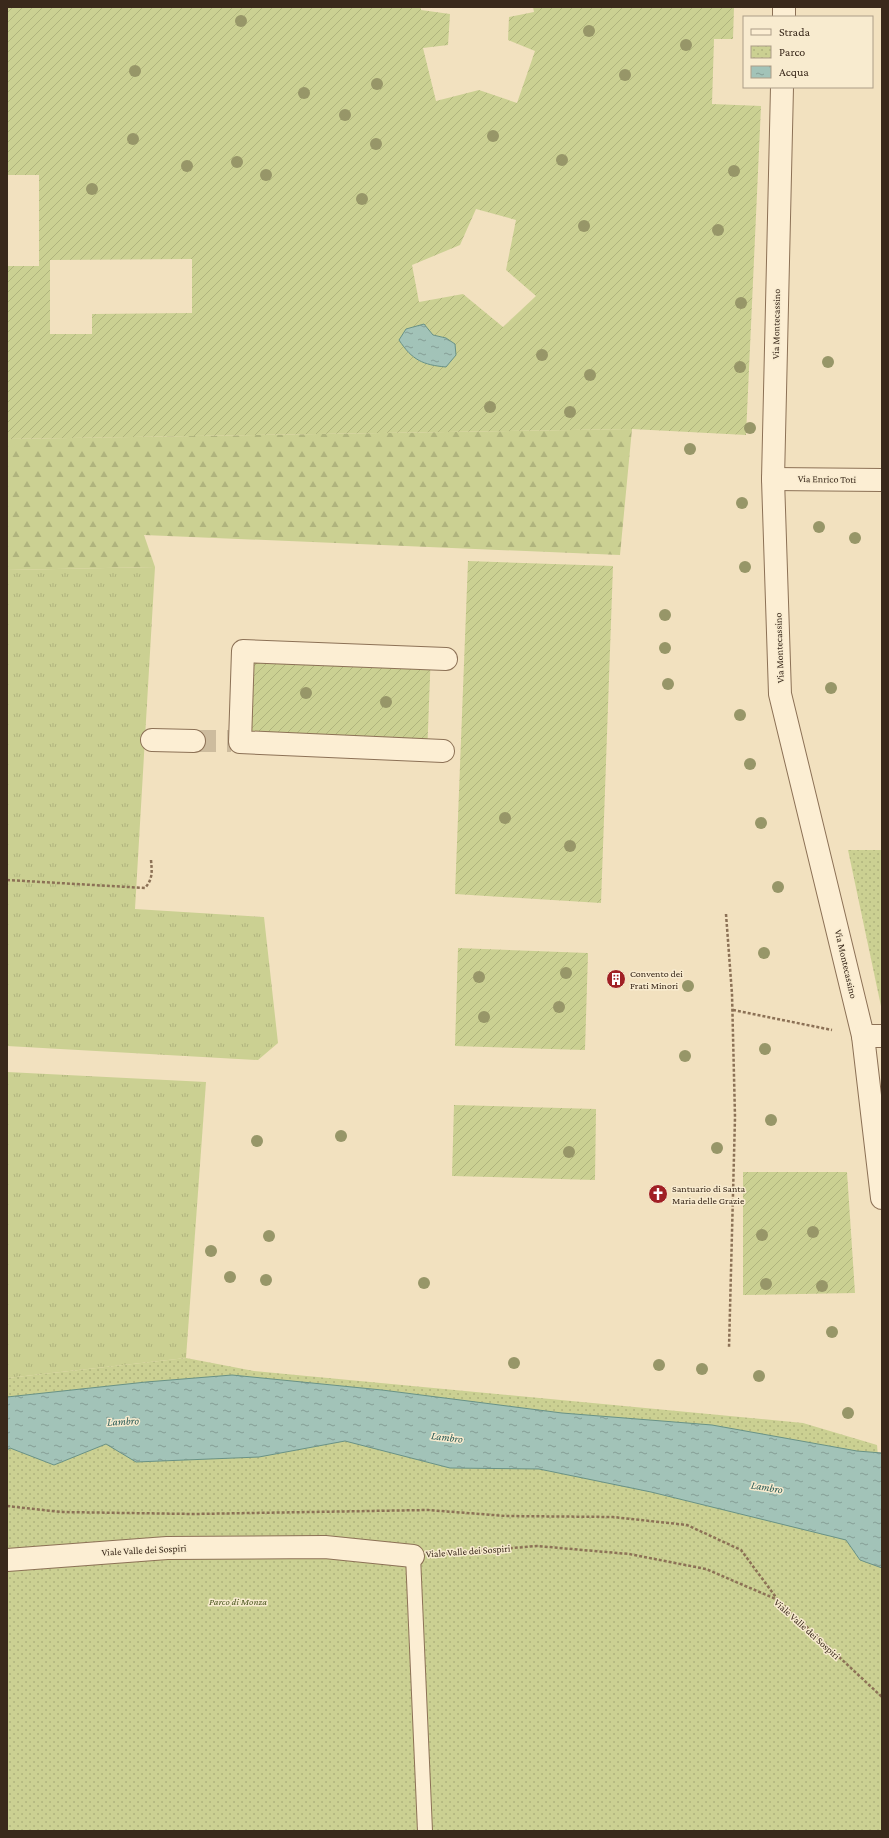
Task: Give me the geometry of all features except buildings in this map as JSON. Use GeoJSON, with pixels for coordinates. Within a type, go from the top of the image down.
{"type":"FeatureCollection","features":[{"type":"Feature","properties":{"kind":"street","name":"Via Montecassino"},"geometry":{"type":"LineString","coordinates":[[782,88],[773,478],[780,694],[872,1036],[882,1198]]}},
{"type":"Feature","properties":{"kind":"street","name":"Via Enrico Toti"},"geometry":{"type":"LineString","coordinates":[[773,478],[882,480]]}},
{"type":"Feature","properties":{"kind":"street"},"geometry":{"type":"LineString","coordinates":[[443,751],[235,741],[243,651],[446,659]]}},
{"type":"Feature","properties":{"kind":"street"},"geometry":{"type":"LineString","coordinates":[[152,740],[194,741]]}},
{"type":"Feature","properties":{"kind":"street","name":"Viale Valle dei Sospiri"},"geometry":{"type":"LineString","coordinates":[[7,1560],[174,1548],[325,1547],[413,1556]]}},
{"type":"Feature","properties":{"kind":"lane"},"geometry":{"type":"LineString","coordinates":[[413,1556],[425,1831]]}},
{"type":"Feature","properties":{"kind":"path"},"geometry":{"type":"LineString","coordinates":[[7,880],[145,888],[150,882],[152,874],[150,860]]}},
{"type":"Feature","properties":{"kind":"path"},"geometry":{"type":"LineString","coordinates":[[726,914],[733,1010],[735,1117],[729,1348]]}},
{"type":"Feature","properties":{"kind":"path"},"geometry":{"type":"LineString","coordinates":[[733,1010],[872,1036]]}},
{"type":"Feature","properties":{"kind":"path"},"geometry":{"type":"LineString","coordinates":[[7,1506],[69,1513],[193,1514],[428,1510],[506,1516],[613,1517],[687,1524],[741,1550],[778,1600]]}},
{"type":"Feature","properties":{"kind":"path","name":"Viale Valle dei Sospiri"},"geometry":{"type":"LineString","coordinates":[[413,1556],[537,1546],[629,1554],[706,1569],[778,1600],[882,1697]]}},
{"type":"Feature","properties":{"kind":"green space"},"geometry":{"type":"Polygon","coordinates":[[[7,7],[421,7],[421,10],[450,14],[448,45],[423,48],[436,101],[479,90],[517,103],[535,51],[508,40],[509,17],[534,12],[533,7],[734,7],[733,39],[714,39],[712,104],[761,106],[746,435],[632,429],[7,439],[7,266],[39,266],[39,175],[7,175],[7,7]],[[476,209],[460,245],[412,265],[419,302],[463,294],[503,327],[536,296],[506,270],[516,220],[476,209]],[[192,259],[50,260],[50,334],[92,334],[92,314],[192,313],[192,259]],[[433,335],[427,365],[446,338],[433,335]]]}},
{"type":"Feature","properties":{"kind":"green space"},"geometry":{"type":"Polygon","coordinates":[[[632,429],[620,555],[144,535],[155,567],[7,570],[7,439],[632,429]]]}},
{"type":"Feature","properties":{"kind":"green space"},"geometry":{"type":"Polygon","coordinates":[[[468,561],[613,566],[601,903],[455,894],[468,561]]]}},
{"type":"Feature","properties":{"kind":"green space"},"geometry":{"type":"Polygon","coordinates":[[[155,567],[135,909],[264,917],[278,1043],[258,1060],[7,1046],[7,570],[155,567]]]}},
{"type":"Feature","properties":{"kind":"green space"},"geometry":{"type":"Polygon","coordinates":[[[234,644],[431,651],[427,756],[231,749],[234,644]]]}},
{"type":"Feature","properties":{"kind":"green space"},"geometry":{"type":"Polygon","coordinates":[[[848,850],[882,850],[882,1011],[848,850]]]}},
{"type":"Feature","properties":{"kind":"green space"},"geometry":{"type":"Polygon","coordinates":[[[458,948],[588,953],[585,1050],[455,1046],[458,948]]]}},
{"type":"Feature","properties":{"kind":"green space"},"geometry":{"type":"Polygon","coordinates":[[[7,1072],[206,1082],[186,1358],[7,1378],[7,1072]]]}},
{"type":"Feature","properties":{"kind":"green space"},"geometry":{"type":"Polygon","coordinates":[[[454,1105],[596,1109],[595,1180],[452,1176],[454,1105]]]}},
{"type":"Feature","properties":{"kind":"green space"},"geometry":{"type":"Polygon","coordinates":[[[743,1172],[847,1172],[855,1293],[743,1295],[743,1172]]]}},
{"type":"Feature","properties":{"kind":"green space","name":"Parco di Monza"},"geometry":{"type":"Polygon","coordinates":[[[186,1358],[254,1371],[803,1423],[877,1445],[882,1504],[882,1831],[7,1831],[7,1378],[186,1358]]]}},
{"type":"Feature","properties":{"kind":"water"},"geometry":{"type":"Polygon","coordinates":[[[424,324],[433,335],[446,338],[455,344],[456,355],[446,367],[424,363],[414,357],[399,340],[406,329],[424,324]]]}},
{"type":"Feature","properties":{"kind":"water","name":"Lambro"},"geometry":{"type":"Polygon","coordinates":[[[232,1375],[382,1390],[562,1413],[712,1425],[857,1451],[882,1453],[882,1568],[860,1560],[846,1540],[651,1492],[539,1469],[450,1468],[345,1441],[259,1457],[136,1462],[106,1444],[54,1465],[10,1448],[7,1450],[7,1397],[146,1382],[232,1375]]]}},
{"type":"Feature","properties":{"kind":"tunnel"},"geometry":{"type":"LineString","coordinates":[[194,741],[231,741]]}},
{"type":"Feature","properties":{"kind":"place","name":"Convento dei Frati Minori"},"geometry":{"type":"Point","coordinates":[616,979]}},
{"type":"Feature","properties":{"kind":"place","name":"Santuario di Santa Maria delle Grazie"},"geometry":{"type":"Point","coordinates":[658,1194]}}]}
